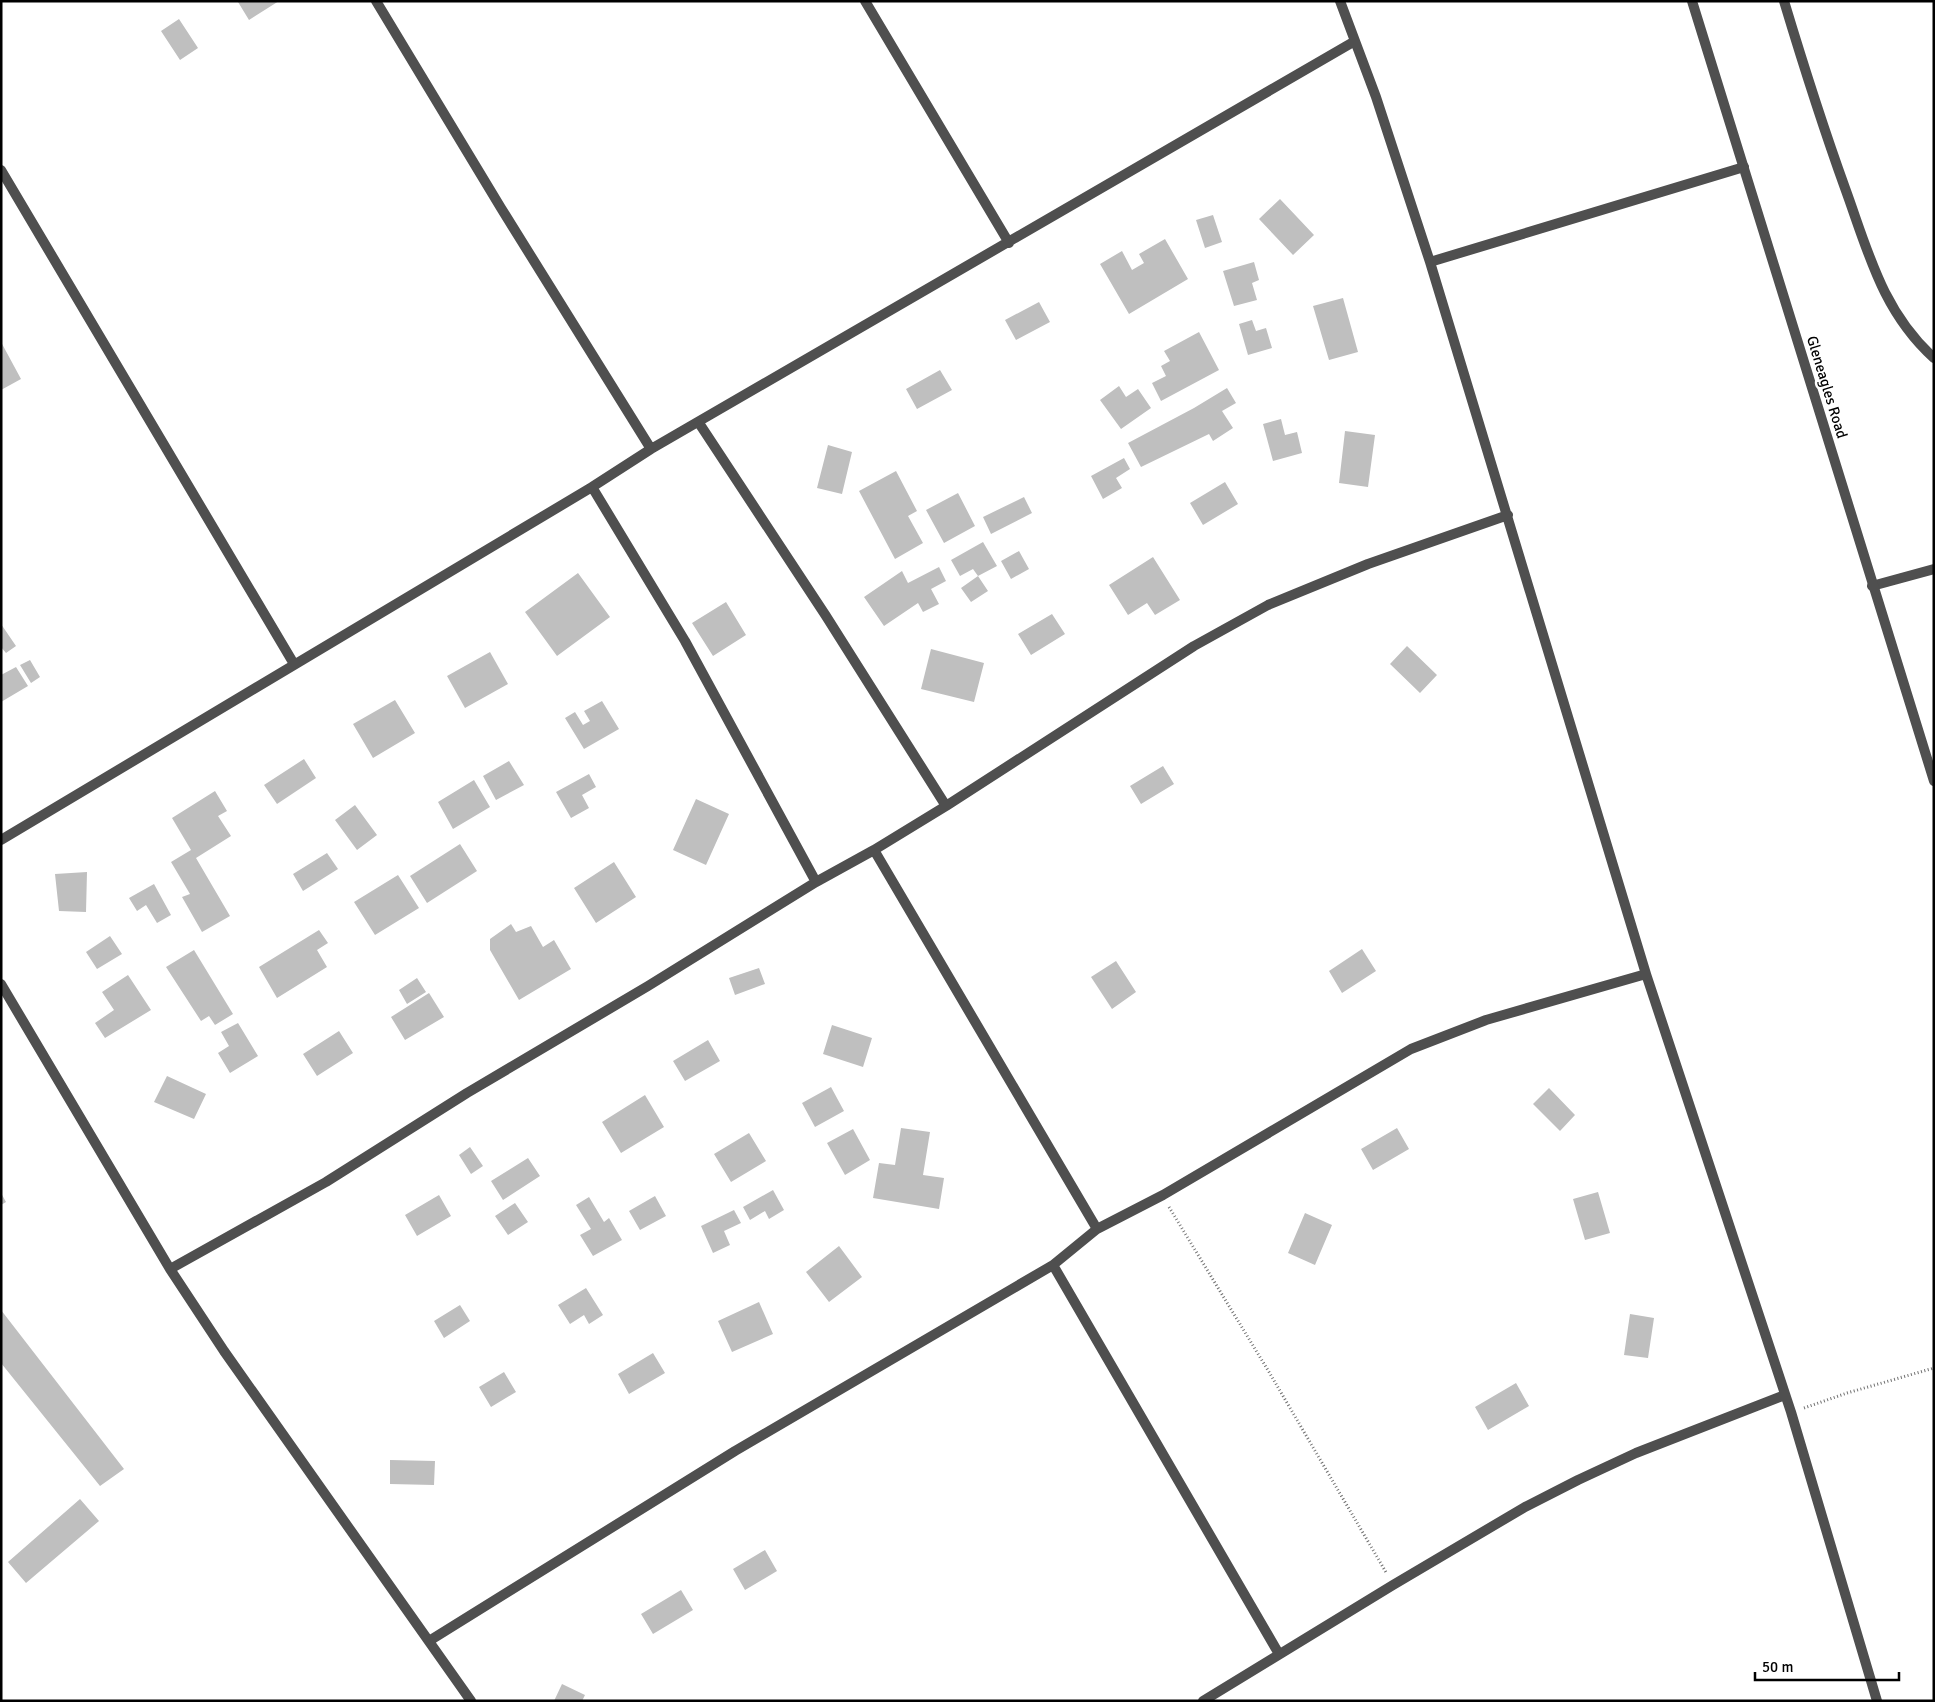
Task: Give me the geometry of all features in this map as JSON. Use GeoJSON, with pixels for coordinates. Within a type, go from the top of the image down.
{"type":"FeatureCollection","features":[{"type":"Feature","properties":{"kind":"street"},"geometry":{"type":"LineString","coordinates":[[376,1],[650,449]]}},
{"type":"Feature","properties":{"kind":"street"},"geometry":{"type":"LineString","coordinates":[[865,1],[1008,243]]}},
{"type":"Feature","properties":{"kind":"street"},"geometry":{"type":"LineString","coordinates":[[1340,1],[1376,97],[1430,262],[1646,974],[1791,1412],[1876,1701]]}},
{"type":"Feature","properties":{"kind":"street","name":"Gleneagles Road"},"geometry":{"type":"LineString","coordinates":[[1692,1],[1934,781]]}},
{"type":"Feature","properties":{"kind":"street"},"geometry":{"type":"LineString","coordinates":[[1784,1],[1810,86],[1875,272],[1889,302],[1905,327],[1934,358]]}},
{"type":"Feature","properties":{"kind":"street"},"geometry":{"type":"LineString","coordinates":[[1,840],[592,487],[650,449],[699,423],[1355,41]]}},
{"type":"Feature","properties":{"kind":"street"},"geometry":{"type":"LineString","coordinates":[[1430,262],[1744,167]]}},
{"type":"Feature","properties":{"kind":"street"},"geometry":{"type":"LineString","coordinates":[[1,170],[294,664]]}},
{"type":"Feature","properties":{"kind":"street"},"geometry":{"type":"LineString","coordinates":[[699,423],[826,616],[946,806]]}},
{"type":"Feature","properties":{"kind":"street"},"geometry":{"type":"LineString","coordinates":[[592,487],[685,640],[816,882]]}},
{"type":"Feature","properties":{"kind":"street"},"geometry":{"type":"LineString","coordinates":[[170,1269],[326,1182],[467,1092],[648,986],[816,882],[874,850],[946,806],[1194,646],[1268,605],[1368,564],[1508,515]]}},
{"type":"Feature","properties":{"kind":"street"},"geometry":{"type":"LineString","coordinates":[[1872,586],[1934,569]]}},
{"type":"Feature","properties":{"kind":"street"},"geometry":{"type":"LineString","coordinates":[[874,850],[1097,1229]]}},
{"type":"Feature","properties":{"kind":"street"},"geometry":{"type":"LineString","coordinates":[[429,1641],[735,1451],[1053,1265],[1097,1229],[1163,1195],[1411,1048],[1486,1020],[1646,974]]}},
{"type":"Feature","properties":{"kind":"street"},"geometry":{"type":"LineString","coordinates":[[1,984],[170,1269],[224,1351],[471,1701]]}},
{"type":"Feature","properties":{"kind":"street"},"geometry":{"type":"LineString","coordinates":[[1053,1265],[1279,1654]]}},
{"type":"Feature","properties":{"kind":"street"},"geometry":{"type":"LineString","coordinates":[[1203,1701],[1525,1507],[1636,1453],[1785,1395]]}},
{"type":"Feature","properties":{"kind":"path"},"geometry":{"type":"LineString","coordinates":[[1163,1195],[1393,1585]]}},
{"type":"Feature","properties":{"kind":"path"},"geometry":{"type":"LineString","coordinates":[[1791,1412],[1847,1393],[1934,1368]]}},
{"type":"Feature","properties":{"kind":"building"},"geometry":{"type":"Polygon","coordinates":[[[279,1],[249,20],[238,2],[279,1]]]}},
{"type":"Feature","properties":{"kind":"building"},"geometry":{"type":"Polygon","coordinates":[[[179,19],[198,48],[180,60],[161,31],[179,19]]]}},
{"type":"Feature","properties":{"kind":"building"},"geometry":{"type":"Polygon","coordinates":[[[1280,199],[1314,235],[1293,255],[1259,219],[1280,199]]]}},
{"type":"Feature","properties":{"kind":"building"},"geometry":{"type":"Polygon","coordinates":[[[1213,215],[1222,242],[1205,248],[1196,220],[1213,215]]]}},
{"type":"Feature","properties":{"kind":"building"},"geometry":{"type":"Polygon","coordinates":[[[1165,239],[1188,279],[1129,314],[1100,264],[1122,251],[1132,270],[1144,263],[1139,254],[1165,239]]]}},
{"type":"Feature","properties":{"kind":"building"},"geometry":{"type":"Polygon","coordinates":[[[1254,262],[1259,280],[1252,283],[1257,300],[1234,306],[1223,271],[1254,262]]]}},
{"type":"Feature","properties":{"kind":"building"},"geometry":{"type":"Polygon","coordinates":[[[1343,298],[1358,352],[1329,360],[1313,306],[1343,298]]]}},
{"type":"Feature","properties":{"kind":"building"},"geometry":{"type":"Polygon","coordinates":[[[1039,302],[1050,322],[1016,340],[1005,320],[1039,302]]]}},
{"type":"Feature","properties":{"kind":"building"},"geometry":{"type":"Polygon","coordinates":[[[1252,320],[1256,331],[1266,328],[1272,348],[1248,355],[1239,324],[1252,320]]]}},
{"type":"Feature","properties":{"kind":"building"},"geometry":{"type":"Polygon","coordinates":[[[1199,332],[1219,370],[1161,401],[1152,383],[1166,376],[1161,366],[1170,361],[1164,351],[1199,332]]]}},
{"type":"Feature","properties":{"kind":"building"},"geometry":{"type":"Polygon","coordinates":[[[1,342],[21,379],[1,390],[1,342]]]}},
{"type":"Feature","properties":{"kind":"building"},"geometry":{"type":"Polygon","coordinates":[[[940,370],[952,390],[917,409],[906,389],[940,370]]]}},
{"type":"Feature","properties":{"kind":"building"},"geometry":{"type":"Polygon","coordinates":[[[1119,386],[1126,397],[1138,389],[1151,408],[1121,429],[1100,400],[1119,386]]]}},
{"type":"Feature","properties":{"kind":"building"},"geometry":{"type":"Polygon","coordinates":[[[1227,388],[1236,403],[1222,411],[1233,428],[1213,441],[1209,434],[1141,467],[1128,443],[1227,388]]]}},
{"type":"Feature","properties":{"kind":"building"},"geometry":{"type":"Polygon","coordinates":[[[1281,419],[1285,435],[1297,432],[1302,453],[1273,461],[1263,424],[1281,419]]]}},
{"type":"Feature","properties":{"kind":"building"},"geometry":{"type":"Polygon","coordinates":[[[1345,431],[1375,435],[1368,487],[1339,483],[1345,431]]]}},
{"type":"Feature","properties":{"kind":"building"},"geometry":{"type":"Polygon","coordinates":[[[828,445],[852,452],[842,494],[817,488],[828,445]]]}},
{"type":"Feature","properties":{"kind":"building"},"geometry":{"type":"Polygon","coordinates":[[[1124,458],[1130,469],[1116,478],[1122,488],[1103,499],[1091,476],[1124,458]]]}},
{"type":"Feature","properties":{"kind":"building"},"geometry":{"type":"Polygon","coordinates":[[[896,471],[917,511],[908,516],[923,543],[895,559],[859,491],[896,471]]]}},
{"type":"Feature","properties":{"kind":"building"},"geometry":{"type":"Polygon","coordinates":[[[1225,482],[1238,504],[1203,525],[1190,503],[1225,482]]]}},
{"type":"Feature","properties":{"kind":"building"},"geometry":{"type":"Polygon","coordinates":[[[958,493],[975,526],[944,543],[926,510],[958,493]]]}},
{"type":"Feature","properties":{"kind":"building"},"geometry":{"type":"Polygon","coordinates":[[[1024,497],[1032,513],[991,534],[983,517],[1024,497]]]}},
{"type":"Feature","properties":{"kind":"building"},"geometry":{"type":"Polygon","coordinates":[[[983,542],[997,566],[978,576],[973,569],[960,576],[951,560],[983,542]]]}},
{"type":"Feature","properties":{"kind":"building"},"geometry":{"type":"Polygon","coordinates":[[[1019,551],[1029,569],[1011,579],[1001,561],[1019,551]]]}},
{"type":"Feature","properties":{"kind":"building"},"geometry":{"type":"Polygon","coordinates":[[[1153,557],[1180,600],[1155,615],[1147,603],[1128,615],[1109,585],[1153,557]]]}},
{"type":"Feature","properties":{"kind":"building"},"geometry":{"type":"Polygon","coordinates":[[[939,567],[946,581],[931,589],[939,604],[923,612],[918,603],[884,626],[864,597],[902,571],[908,583],[939,567]]]}},
{"type":"Feature","properties":{"kind":"building"},"geometry":{"type":"Polygon","coordinates":[[[578,573],[610,617],[557,656],[525,612],[578,573]]]}},
{"type":"Feature","properties":{"kind":"building"},"geometry":{"type":"Polygon","coordinates":[[[978,576],[988,591],[971,602],[961,588],[978,576]]]}},
{"type":"Feature","properties":{"kind":"building"},"geometry":{"type":"Polygon","coordinates":[[[726,602],[746,635],[713,656],[692,623],[726,602]]]}},
{"type":"Feature","properties":{"kind":"building"},"geometry":{"type":"Polygon","coordinates":[[[1052,614],[1065,634],[1031,655],[1018,634],[1052,614]]]}},
{"type":"Feature","properties":{"kind":"building"},"geometry":{"type":"Polygon","coordinates":[[[1,624],[16,646],[6,653],[1,647],[1,624]]]}},
{"type":"Feature","properties":{"kind":"building"},"geometry":{"type":"Polygon","coordinates":[[[1407,646],[1437,675],[1420,693],[1390,664],[1407,646]]]}},
{"type":"Feature","properties":{"kind":"building"},"geometry":{"type":"Polygon","coordinates":[[[931,649],[984,663],[974,702],[921,689],[931,649]]]}},
{"type":"Feature","properties":{"kind":"building"},"geometry":{"type":"Polygon","coordinates":[[[490,652],[508,684],[465,708],[447,676],[490,652]]]}},
{"type":"Feature","properties":{"kind":"building"},"geometry":{"type":"Polygon","coordinates":[[[30,660],[40,677],[31,683],[20,665],[30,660]]]}},
{"type":"Feature","properties":{"kind":"building"},"geometry":{"type":"Polygon","coordinates":[[[16,667],[28,686],[1,702],[1,675],[16,667]]]}},
{"type":"Feature","properties":{"kind":"building"},"geometry":{"type":"Polygon","coordinates":[[[395,700],[415,733],[373,758],[353,724],[395,700]]]}},
{"type":"Feature","properties":{"kind":"building"},"geometry":{"type":"Polygon","coordinates":[[[602,701],[619,729],[584,749],[565,718],[575,712],[583,725],[590,721],[584,711],[602,701]]]}},
{"type":"Feature","properties":{"kind":"building"},"geometry":{"type":"Polygon","coordinates":[[[304,759],[316,778],[277,804],[264,785],[304,759]]]}},
{"type":"Feature","properties":{"kind":"building"},"geometry":{"type":"Polygon","coordinates":[[[509,761],[524,785],[496,800],[483,776],[509,761]]]}},
{"type":"Feature","properties":{"kind":"building"},"geometry":{"type":"Polygon","coordinates":[[[1163,766],[1174,784],[1141,804],[1130,786],[1163,766]]]}},
{"type":"Feature","properties":{"kind":"building"},"geometry":{"type":"Polygon","coordinates":[[[589,774],[596,787],[582,795],[589,808],[571,818],[556,792],[589,774]]]}},
{"type":"Feature","properties":{"kind":"building"},"geometry":{"type":"Polygon","coordinates":[[[474,780],[490,807],[453,829],[438,802],[474,780]]]}},
{"type":"Feature","properties":{"kind":"building"},"geometry":{"type":"Polygon","coordinates":[[[215,791],[227,811],[218,816],[231,836],[196,858],[230,916],[202,932],[182,897],[190,894],[171,862],[191,850],[172,818],[215,791]]]}},
{"type":"Feature","properties":{"kind":"building"},"geometry":{"type":"Polygon","coordinates":[[[696,799],[729,814],[706,865],[673,850],[696,799]]]}},
{"type":"Feature","properties":{"kind":"building"},"geometry":{"type":"Polygon","coordinates":[[[355,805],[377,835],[357,850],[335,820],[355,805]]]}},
{"type":"Feature","properties":{"kind":"building"},"geometry":{"type":"Polygon","coordinates":[[[460,844],[477,871],[427,903],[410,876],[460,844]]]}},
{"type":"Feature","properties":{"kind":"building"},"geometry":{"type":"Polygon","coordinates":[[[327,853],[338,869],[303,891],[293,874],[327,853]]]}},
{"type":"Feature","properties":{"kind":"building"},"geometry":{"type":"Polygon","coordinates":[[[614,862],[636,897],[596,923],[574,888],[614,862]]]}},
{"type":"Feature","properties":{"kind":"building"},"geometry":{"type":"Polygon","coordinates":[[[87,872],[86,912],[59,911],[55,874],[87,872]]]}},
{"type":"Feature","properties":{"kind":"building"},"geometry":{"type":"Polygon","coordinates":[[[398,875],[419,908],[375,935],[354,902],[398,875]]]}},
{"type":"Feature","properties":{"kind":"building"},"geometry":{"type":"Polygon","coordinates":[[[154,884],[171,915],[157,923],[146,905],[137,911],[129,898],[154,884]]]}},
{"type":"Feature","properties":{"kind":"building"},"geometry":{"type":"Polygon","coordinates":[[[511,924],[516,932],[531,926],[543,947],[554,940],[571,969],[519,1000],[490,950],[490,939],[511,924]]]}},
{"type":"Feature","properties":{"kind":"building"},"geometry":{"type":"Polygon","coordinates":[[[319,930],[328,943],[317,950],[327,967],[277,998],[259,967],[319,930]]]}},
{"type":"Feature","properties":{"kind":"building"},"geometry":{"type":"Polygon","coordinates":[[[110,936],[122,954],[97,969],[86,952],[110,936]]]}},
{"type":"Feature","properties":{"kind":"building"},"geometry":{"type":"Polygon","coordinates":[[[1362,949],[1376,971],[1342,993],[1329,971],[1362,949]]]}},
{"type":"Feature","properties":{"kind":"building"},"geometry":{"type":"Polygon","coordinates":[[[194,950],[233,1014],[215,1025],[209,1016],[201,1021],[166,967],[194,950]]]}},
{"type":"Feature","properties":{"kind":"building"},"geometry":{"type":"Polygon","coordinates":[[[1116,961],[1136,992],[1112,1009],[1091,977],[1116,961]]]}},
{"type":"Feature","properties":{"kind":"building"},"geometry":{"type":"Polygon","coordinates":[[[759,968],[765,984],[735,995],[729,978],[759,968]]]}},
{"type":"Feature","properties":{"kind":"building"},"geometry":{"type":"Polygon","coordinates":[[[128,975],[151,1010],[105,1038],[95,1023],[114,1010],[102,992],[128,975]]]}},
{"type":"Feature","properties":{"kind":"building"},"geometry":{"type":"Polygon","coordinates":[[[417,978],[426,992],[407,1004],[399,990],[417,978]]]}},
{"type":"Feature","properties":{"kind":"building"},"geometry":{"type":"Polygon","coordinates":[[[429,993],[444,1017],[405,1040],[391,1017],[429,993]]]}},
{"type":"Feature","properties":{"kind":"building"},"geometry":{"type":"Polygon","coordinates":[[[238,1023],[258,1056],[230,1073],[218,1053],[229,1046],[221,1032],[238,1023]]]}},
{"type":"Feature","properties":{"kind":"building"},"geometry":{"type":"Polygon","coordinates":[[[832,1025],[872,1038],[863,1067],[823,1054],[832,1025]]]}},
{"type":"Feature","properties":{"kind":"building"},"geometry":{"type":"Polygon","coordinates":[[[339,1031],[353,1053],[317,1076],[303,1054],[339,1031]]]}},
{"type":"Feature","properties":{"kind":"building"},"geometry":{"type":"Polygon","coordinates":[[[708,1040],[720,1061],[685,1081],[673,1061],[708,1040]]]}},
{"type":"Feature","properties":{"kind":"building"},"geometry":{"type":"Polygon","coordinates":[[[167,1076],[206,1094],[194,1119],[154,1102],[167,1076]]]}},
{"type":"Feature","properties":{"kind":"building"},"geometry":{"type":"Polygon","coordinates":[[[831,1087],[844,1111],[815,1127],[802,1103],[831,1087]]]}},
{"type":"Feature","properties":{"kind":"building"},"geometry":{"type":"Polygon","coordinates":[[[1549,1088],[1575,1115],[1560,1131],[1533,1104],[1549,1088]]]}},
{"type":"Feature","properties":{"kind":"building"},"geometry":{"type":"Polygon","coordinates":[[[645,1095],[664,1127],[621,1153],[602,1122],[645,1095]]]}},
{"type":"Feature","properties":{"kind":"building"},"geometry":{"type":"Polygon","coordinates":[[[901,1128],[930,1132],[923,1175],[944,1178],[939,1209],[873,1198],[879,1163],[895,1165],[901,1128]]]}},
{"type":"Feature","properties":{"kind":"building"},"geometry":{"type":"Polygon","coordinates":[[[1397,1128],[1409,1149],[1373,1170],[1361,1149],[1397,1128]]]}},
{"type":"Feature","properties":{"kind":"building"},"geometry":{"type":"Polygon","coordinates":[[[853,1129],[870,1160],[845,1175],[827,1143],[853,1129]]]}},
{"type":"Feature","properties":{"kind":"building"},"geometry":{"type":"Polygon","coordinates":[[[749,1133],[766,1161],[731,1182],[714,1154],[749,1133]]]}},
{"type":"Feature","properties":{"kind":"building"},"geometry":{"type":"Polygon","coordinates":[[[470,1147],[483,1166],[471,1174],[459,1155],[470,1147]]]}},
{"type":"Feature","properties":{"kind":"building"},"geometry":{"type":"Polygon","coordinates":[[[528,1158],[540,1176],[503,1200],[491,1181],[528,1158]]]}},
{"type":"Feature","properties":{"kind":"building"},"geometry":{"type":"Polygon","coordinates":[[[773,1190],[784,1210],[769,1219],[765,1211],[750,1220],[743,1207],[773,1190]]]}},
{"type":"Feature","properties":{"kind":"building"},"geometry":{"type":"Polygon","coordinates":[[[1598,1192],[1610,1233],[1585,1240],[1573,1199],[1598,1192]]]}},
{"type":"Feature","properties":{"kind":"building"},"geometry":{"type":"Polygon","coordinates":[[[1,1193],[6,1202],[1,1205],[1,1193]]]}},
{"type":"Feature","properties":{"kind":"building"},"geometry":{"type":"Polygon","coordinates":[[[439,1195],[451,1216],[417,1236],[405,1215],[439,1195]]]}},
{"type":"Feature","properties":{"kind":"building"},"geometry":{"type":"Polygon","coordinates":[[[655,1196],[666,1216],[640,1230],[629,1211],[655,1196]]]}},
{"type":"Feature","properties":{"kind":"building"},"geometry":{"type":"Polygon","coordinates":[[[589,1197],[604,1222],[609,1218],[622,1240],[593,1256],[580,1235],[591,1229],[576,1205],[589,1197]]]}},
{"type":"Feature","properties":{"kind":"building"},"geometry":{"type":"Polygon","coordinates":[[[515,1203],[528,1222],[508,1235],[495,1216],[515,1203]]]}},
{"type":"Feature","properties":{"kind":"building"},"geometry":{"type":"Polygon","coordinates":[[[734,1210],[741,1223],[724,1231],[730,1245],[713,1253],[701,1226],[734,1210]]]}},
{"type":"Feature","properties":{"kind":"building"},"geometry":{"type":"Polygon","coordinates":[[[1305,1213],[1332,1225],[1315,1265],[1288,1253],[1305,1213]]]}},
{"type":"Feature","properties":{"kind":"building"},"geometry":{"type":"Polygon","coordinates":[[[839,1246],[862,1277],[829,1302],[806,1272],[839,1246]]]}},
{"type":"Feature","properties":{"kind":"building"},"geometry":{"type":"Polygon","coordinates":[[[586,1288],[603,1315],[589,1324],[584,1315],[570,1324],[558,1305],[586,1288]]]}},
{"type":"Feature","properties":{"kind":"building"},"geometry":{"type":"Polygon","coordinates":[[[759,1302],[773,1334],[732,1352],[718,1321],[759,1302]]]}},
{"type":"Feature","properties":{"kind":"building"},"geometry":{"type":"Polygon","coordinates":[[[460,1305],[470,1321],[444,1338],[434,1321],[460,1305]]]}},
{"type":"Feature","properties":{"kind":"building"},"geometry":{"type":"Polygon","coordinates":[[[1,1310],[124,1469],[100,1486],[1,1363],[1,1310]]]}},
{"type":"Feature","properties":{"kind":"building"},"geometry":{"type":"Polygon","coordinates":[[[1630,1314],[1654,1318],[1648,1358],[1624,1355],[1630,1314]]]}},
{"type":"Feature","properties":{"kind":"building"},"geometry":{"type":"Polygon","coordinates":[[[653,1353],[665,1373],[629,1394],[618,1374],[653,1353]]]}},
{"type":"Feature","properties":{"kind":"building"},"geometry":{"type":"Polygon","coordinates":[[[504,1372],[516,1392],[491,1407],[479,1387],[504,1372]]]}},
{"type":"Feature","properties":{"kind":"building"},"geometry":{"type":"Polygon","coordinates":[[[1516,1383],[1529,1406],[1488,1430],[1475,1407],[1516,1383]]]}},
{"type":"Feature","properties":{"kind":"building"},"geometry":{"type":"Polygon","coordinates":[[[390,1460],[435,1461],[434,1485],[390,1484],[390,1460]]]}},
{"type":"Feature","properties":{"kind":"building"},"geometry":{"type":"Polygon","coordinates":[[[80,1499],[99,1521],[26,1583],[8,1562],[80,1499]]]}},
{"type":"Feature","properties":{"kind":"building"},"geometry":{"type":"Polygon","coordinates":[[[765,1550],[777,1571],[745,1590],[733,1569],[765,1550]]]}},
{"type":"Feature","properties":{"kind":"building"},"geometry":{"type":"Polygon","coordinates":[[[681,1590],[693,1610],[653,1634],[641,1614],[681,1590]]]}},
{"type":"Feature","properties":{"kind":"building"},"geometry":{"type":"Polygon","coordinates":[[[562,1684],[585,1695],[582,1701],[554,1701],[562,1684]]]}}]}
